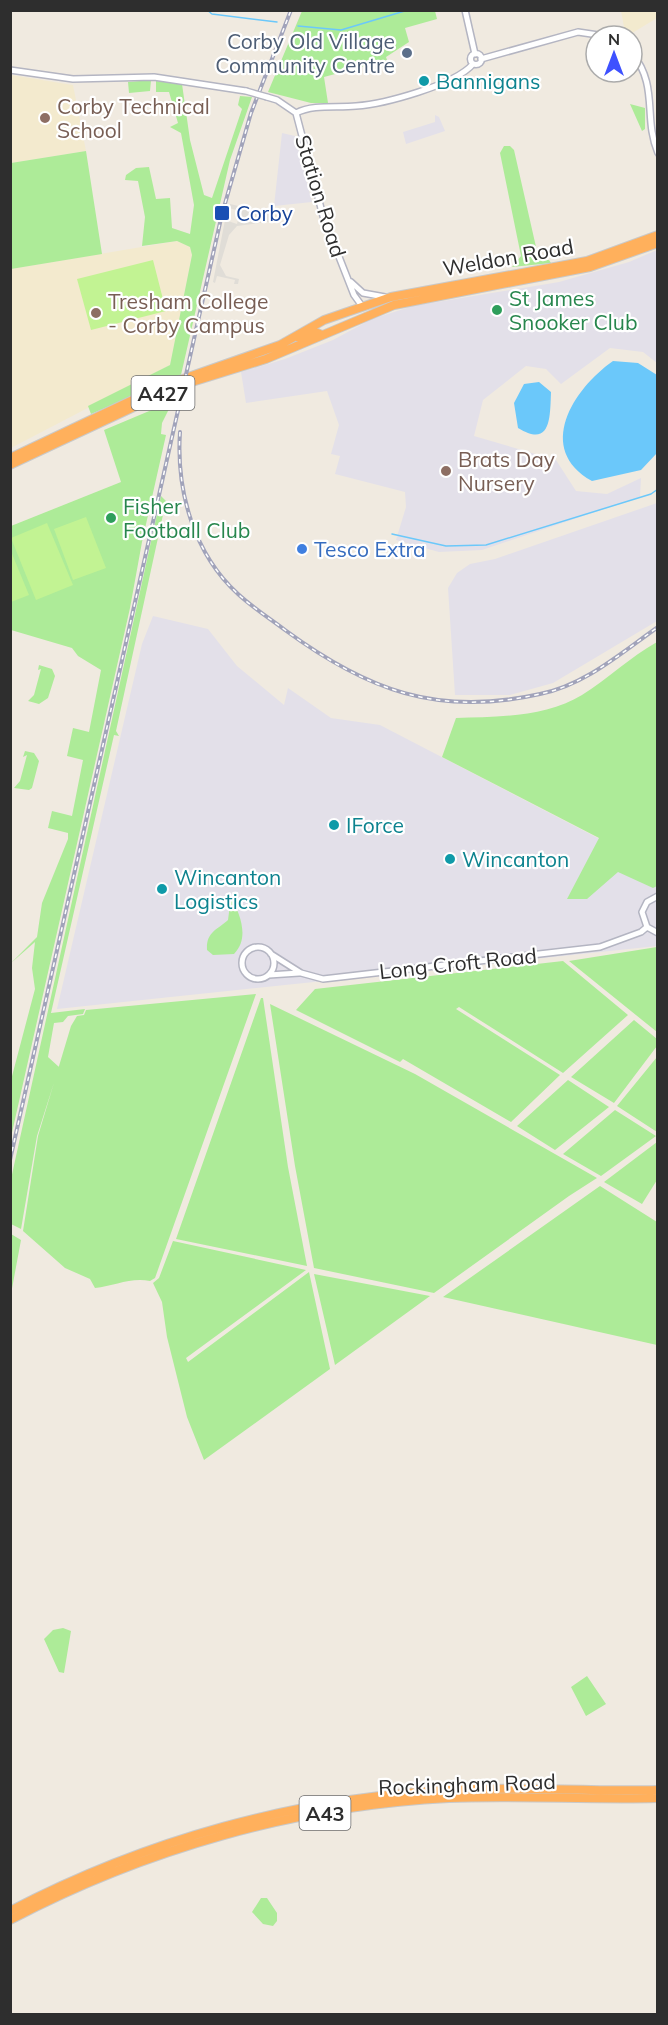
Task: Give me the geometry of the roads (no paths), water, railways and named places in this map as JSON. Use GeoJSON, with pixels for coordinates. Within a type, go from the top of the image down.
{"type":"FeatureCollection","features":[{"type":"Feature","properties":{"kind":"highway","name":"Weldon Road"},"geometry":{"type":"LineString","coordinates":[[322,335],[392,301],[588,261],[657,235]]}},
{"type":"Feature","properties":{"kind":"highway","name":"Weldon Road"},"geometry":{"type":"LineString","coordinates":[[392,301],[590,267],[657,243]]}},
{"type":"Feature","properties":{"kind":"highway"},"geometry":{"type":"LineString","coordinates":[[362,306],[366,308],[392,301]]}},
{"type":"Feature","properties":{"kind":"highway","name":"A427"},"geometry":{"type":"LineString","coordinates":[[10,458],[160,387],[297,337],[324,320],[362,306]]}},
{"type":"Feature","properties":{"kind":"highway"},"geometry":{"type":"LineString","coordinates":[[297,337],[315,332],[322,335],[324,320]]}},
{"type":"Feature","properties":{"kind":"highway","name":"A427"},"geometry":{"type":"LineString","coordinates":[[10,465],[179,386],[266,359],[322,335]]}},
{"type":"Feature","properties":{"kind":"highway","name":"Rockingham Road"},"geometry":{"type":"LineString","coordinates":[[10,1911],[67,1883],[145,1851],[221,1827],[303,1808],[372,1797],[447,1790],[657,1790]]}},
{"type":"Feature","properties":{"kind":"highway","name":"Rockingham Road"},"geometry":{"type":"LineString","coordinates":[[10,1920],[138,1863],[213,1838],[304,1816],[373,1805],[447,1798],[657,1798]]}},
{"type":"Feature","properties":{"kind":"street"},"geometry":{"type":"LineString","coordinates":[[465,10],[475,54],[482,59]]}},
{"type":"Feature","properties":{"kind":"street"},"geometry":{"type":"LineString","coordinates":[[10,70],[73,79],[154,77],[267,97],[285,104],[296,113],[312,108],[354,107],[387,102],[438,84],[473,64],[478,64],[482,59],[578,32],[584,33]]}},
{"type":"Feature","properties":{"kind":"street"},"geometry":{"type":"LineString","coordinates":[[473,64],[471,57],[475,54]]}},
{"type":"Feature","properties":{"kind":"street"},"geometry":{"type":"LineString","coordinates":[[644,73],[647,78],[657,153]]}},
{"type":"Feature","properties":{"kind":"street","name":"Station Road"},"geometry":{"type":"LineString","coordinates":[[296,113],[323,216],[354,295],[362,306]]}},
{"type":"Feature","properties":{"kind":"street","name":"Station Road"},"geometry":{"type":"LineString","coordinates":[[348,279],[363,293],[392,301]]}},
{"type":"Feature","properties":{"kind":"street"},"geometry":{"type":"LineString","coordinates":[[347,311],[354,295]]}},
{"type":"Feature","properties":{"kind":"street"},"geometry":{"type":"LineString","coordinates":[[657,896],[644,907],[642,917],[647,927],[657,933]]}},
{"type":"Feature","properties":{"kind":"street","name":"Long Croft Road"},"geometry":{"type":"LineString","coordinates":[[271,954],[300,973],[323,979],[600,947],[641,932],[647,927]]}},
{"type":"Feature","properties":{"kind":"street"},"geometry":{"type":"LineString","coordinates":[[269,976],[274,966],[271,954],[262,948],[252,948],[243,957],[242,964],[246,973],[255,979],[300,973]]}},
{"type":"Feature","properties":{"kind":"water"},"geometry":{"type":"Polygon","coordinates":[[[613,361],[638,363],[657,375],[657,453],[641,470],[592,481],[575,468],[566,453],[563,436],[566,420],[574,403],[598,373],[613,361]]]}},
{"type":"Feature","properties":{"kind":"water"},"geometry":{"type":"Polygon","coordinates":[[[539,382],[551,392],[551,402],[546,427],[543,432],[537,434],[518,428],[514,403],[524,384],[539,382]]]}},
{"type":"Feature","properties":{"kind":"waterway"},"geometry":{"type":"LineString","coordinates":[[165,10],[187,10]]}},
{"type":"Feature","properties":{"kind":"waterway"},"geometry":{"type":"LineString","coordinates":[[207,10],[212,14],[277,22]]}},
{"type":"Feature","properties":{"kind":"waterway"},"geometry":{"type":"LineString","coordinates":[[298,26],[341,30],[408,10]]}},
{"type":"Feature","properties":{"kind":"waterway"},"geometry":{"type":"LineString","coordinates":[[392,534],[446,546],[486,545],[651,494],[658,489]]}},
{"type":"Feature","properties":{"kind":"railway"},"geometry":{"type":"LineString","coordinates":[[10,1160],[222,214],[251,113],[291,10]]}},
{"type":"Feature","properties":{"kind":"railway"},"geometry":{"type":"LineString","coordinates":[[180,432],[181,477],[191,520],[199,541],[223,578],[249,603],[315,651],[375,683],[436,700],[468,702],[503,700],[540,694],[556,690],[587,676],[658,627]]}},
{"type":"Feature","properties":{"kind":"place","name":"Corby Old Village Community Centre"},"geometry":{"type":"Point","coordinates":[407,53]}},
{"type":"Feature","properties":{"kind":"place","name":"Bannigans"},"geometry":{"type":"Point","coordinates":[424,81]}},
{"type":"Feature","properties":{"kind":"place","name":"Corby Technical School"},"geometry":{"type":"Point","coordinates":[45,118]}},
{"type":"Feature","properties":{"kind":"place","name":"Corby"},"geometry":{"type":"Point","coordinates":[222,213]}},
{"type":"Feature","properties":{"kind":"place","name":"St James Snooker Club"},"geometry":{"type":"Point","coordinates":[497,310]}},
{"type":"Feature","properties":{"kind":"place","name":"Tresham College - Corby Campus"},"geometry":{"type":"Point","coordinates":[96,313]}},
{"type":"Feature","properties":{"kind":"place","name":"Brats Day Nursery"},"geometry":{"type":"Point","coordinates":[446,471]}},
{"type":"Feature","properties":{"kind":"place","name":"Fisher Football Club"},"geometry":{"type":"Point","coordinates":[111,518]}},
{"type":"Feature","properties":{"kind":"place","name":"Tesco Extra"},"geometry":{"type":"Point","coordinates":[302,549]}},
{"type":"Feature","properties":{"kind":"place","name":"IForce"},"geometry":{"type":"Point","coordinates":[334,825]}},
{"type":"Feature","properties":{"kind":"place","name":"Wincanton"},"geometry":{"type":"Point","coordinates":[450,859]}},
{"type":"Feature","properties":{"kind":"place","name":"Wincanton Logistics"},"geometry":{"type":"Point","coordinates":[162,889]}}]}
